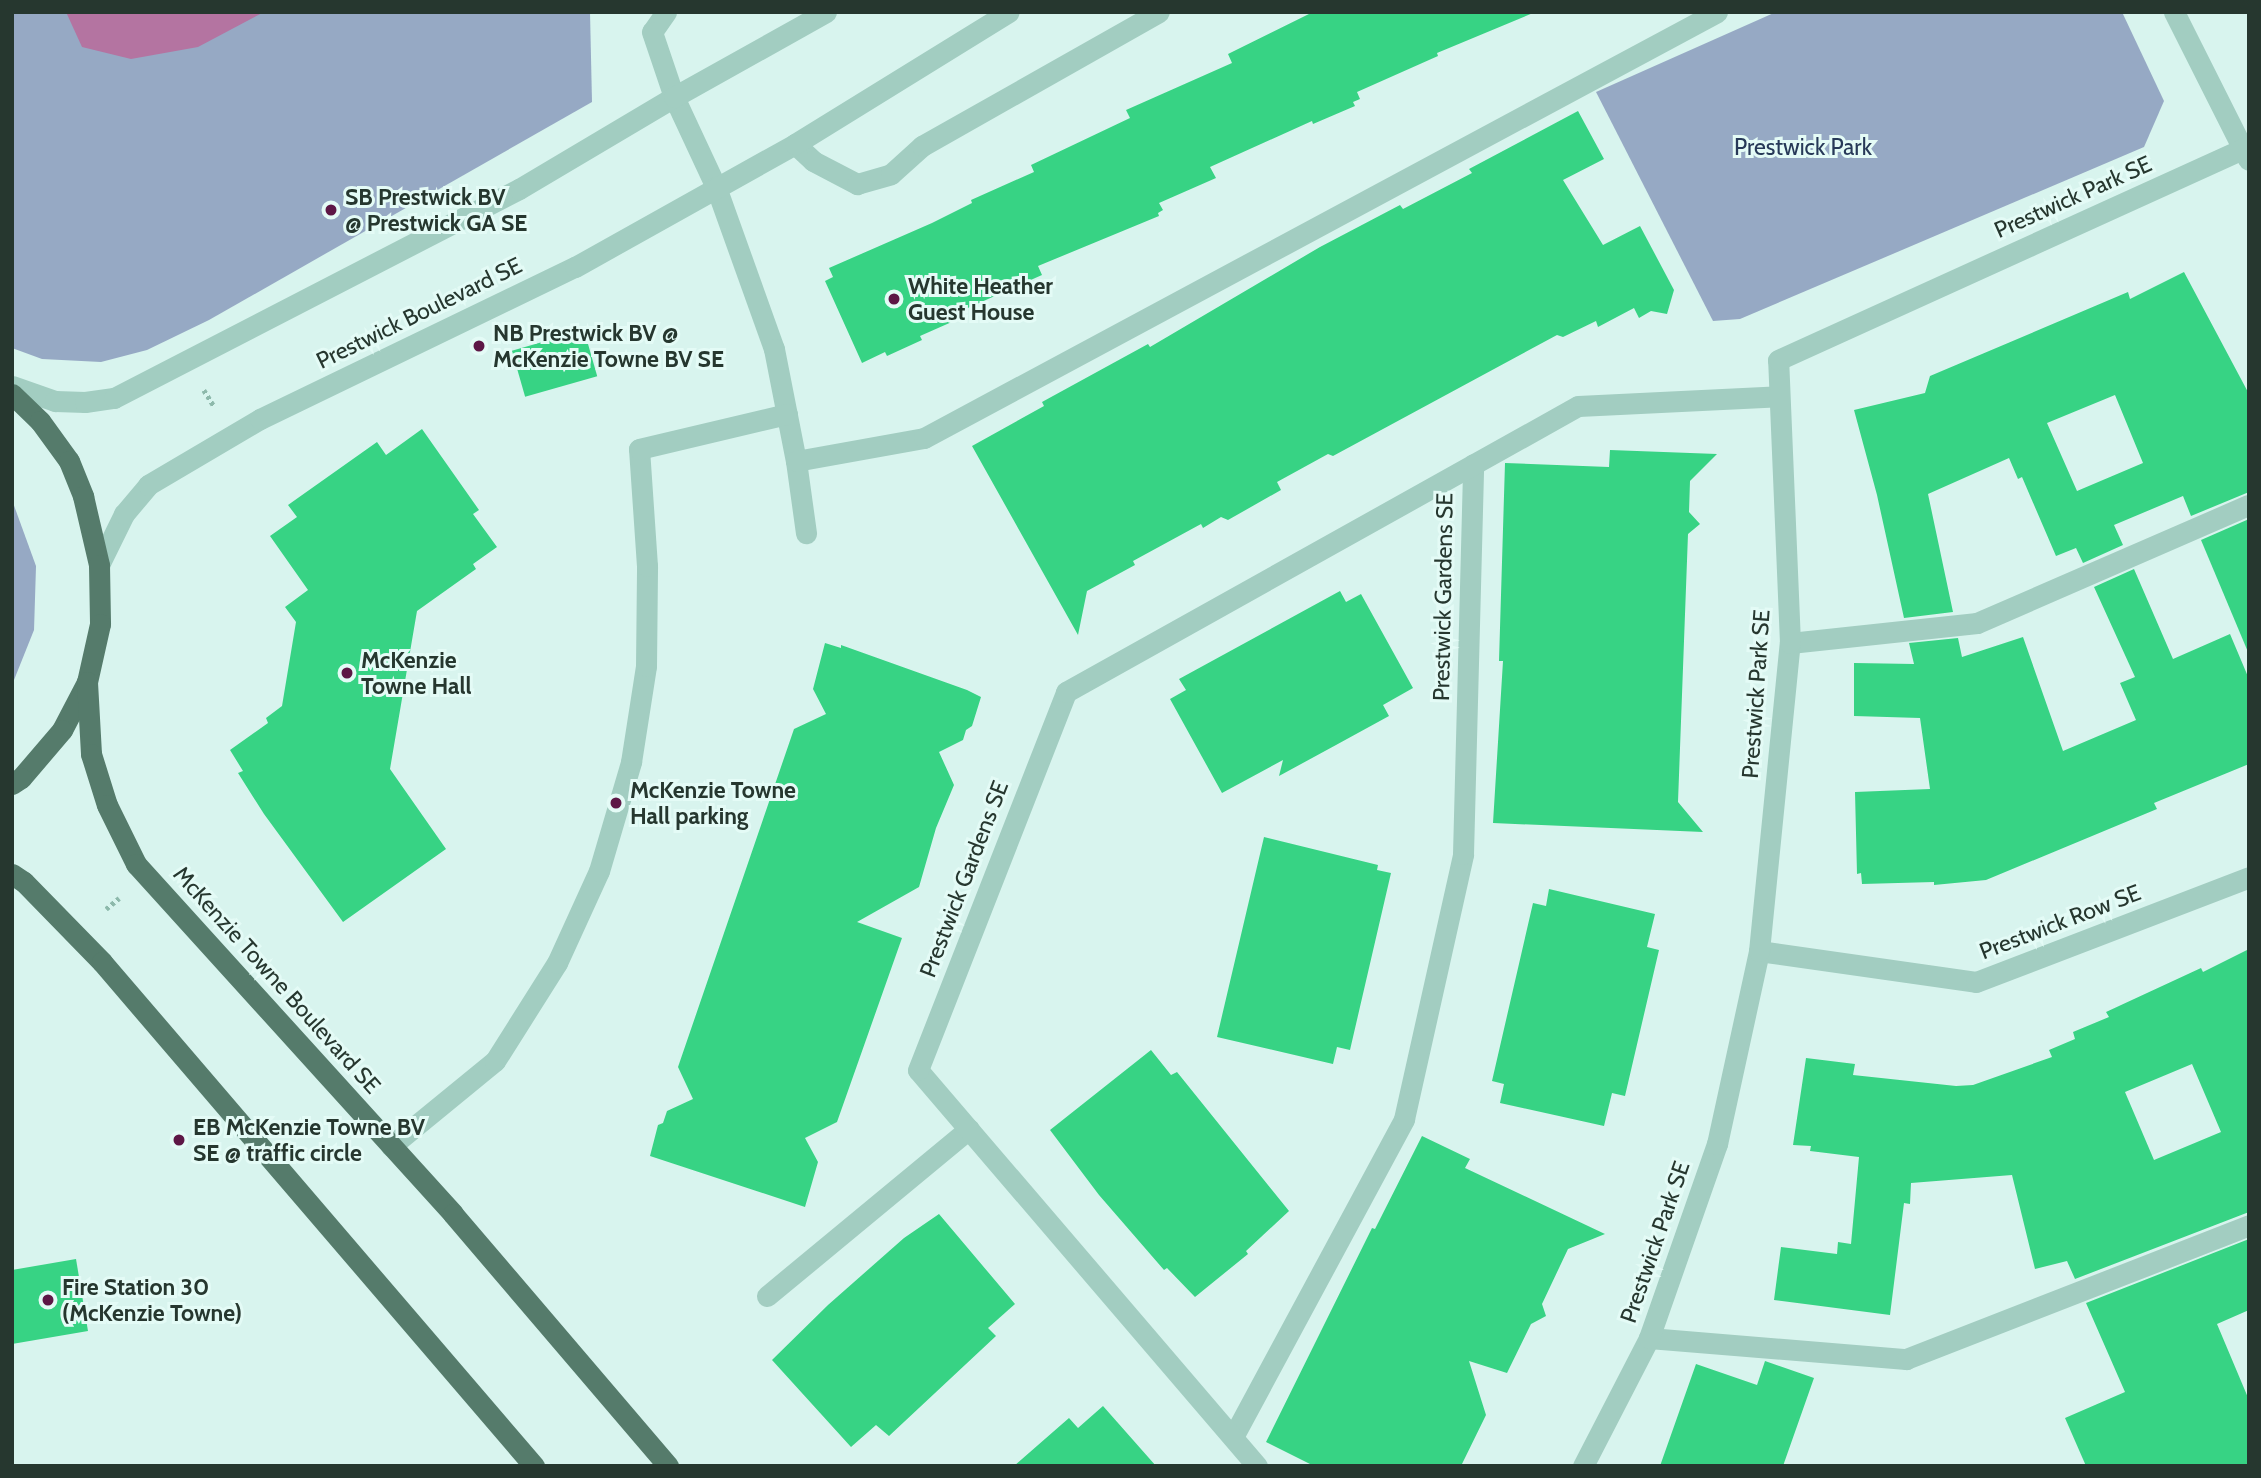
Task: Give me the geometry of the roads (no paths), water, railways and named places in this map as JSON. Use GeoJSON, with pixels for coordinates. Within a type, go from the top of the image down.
{"type":"FeatureCollection","features":[{"type":"Feature","properties":{"kind":"main road"},"geometry":{"type":"LineString","coordinates":[[12,394],[40,421],[69,461],[83,496],[99,565],[100,624],[87,682],[62,730],[21,778],[12,784]]}},
{"type":"Feature","properties":{"kind":"main road","name":"McKenzie Towne Boulevard SE"},"geometry":{"type":"LineString","coordinates":[[87,682],[91,754],[107,805],[136,864],[391,1146],[668,1466]]}},
{"type":"Feature","properties":{"kind":"main road"},"geometry":{"type":"LineString","coordinates":[[12,874],[24,882],[102,962],[534,1466]]}},
{"type":"Feature","properties":{"kind":"street"},"geometry":{"type":"LineString","coordinates":[[666,12],[652,32],[674,97],[716,187],[774,349],[796,461],[806,533]]}},
{"type":"Feature","properties":{"kind":"street"},"geometry":{"type":"LineString","coordinates":[[12,386],[54,401],[85,402],[114,398],[519,189],[674,97],[826,12]]}},
{"type":"Feature","properties":{"kind":"street","name":"Prestwick Boulevard SE"},"geometry":{"type":"LineString","coordinates":[[99,565],[124,514],[148,485],[260,419],[575,267],[795,144],[1009,12]]}},
{"type":"Feature","properties":{"kind":"street"},"geometry":{"type":"LineString","coordinates":[[795,144],[813,161],[857,184],[891,174],[922,146],[1159,12]]}},
{"type":"Feature","properties":{"kind":"street"},"geometry":{"type":"LineString","coordinates":[[796,461],[924,438],[1717,12]]}},
{"type":"Feature","properties":{"kind":"street"},"geometry":{"type":"LineString","coordinates":[[2174,12],[2247,152]]}},
{"type":"Feature","properties":{"kind":"street","name":"Prestwick Park SE"},"geometry":{"type":"LineString","coordinates":[[1583,1466],[1649,1338],[1717,1144],[1759,951],[1790,643],[1778,360],[2247,152]]}},
{"type":"Feature","properties":{"kind":"street","name":"Prestwick Gardens SE"},"geometry":{"type":"LineString","coordinates":[[1257,1466],[918,1070],[1066,692],[1578,406],[1779,396]]}},
{"type":"Feature","properties":{"kind":"street"},"geometry":{"type":"LineString","coordinates":[[391,1146],[495,1061],[557,963],[599,871],[631,762],[646,666],[647,566],[639,449],[787,414]]}},
{"type":"Feature","properties":{"kind":"street","name":"Prestwick Gardens SE"},"geometry":{"type":"LineString","coordinates":[[1233,1437],[1404,1119],[1463,855],[1473,464]]}},
{"type":"Feature","properties":{"kind":"street"},"geometry":{"type":"LineString","coordinates":[[1790,643],[1977,623],[2249,505]]}},
{"type":"Feature","properties":{"kind":"street","name":"Prestwick Row SE"},"geometry":{"type":"LineString","coordinates":[[1759,951],[1976,982],[2247,882]]}},
{"type":"Feature","properties":{"kind":"street"},"geometry":{"type":"LineString","coordinates":[[767,1296],[969,1129]]}},
{"type":"Feature","properties":{"kind":"street"},"geometry":{"type":"LineString","coordinates":[[1649,1338],[1906,1359],[2249,1225]]}},
{"type":"Feature","properties":{"kind":"place","name":"SB Prestwick BV @ Prestwick GA SE"},"geometry":{"type":"Point","coordinates":[331,210]}},
{"type":"Feature","properties":{"kind":"place","name":"White Heather Guest House"},"geometry":{"type":"Point","coordinates":[894,299]}},
{"type":"Feature","properties":{"kind":"place","name":"NB Prestwick BV @ McKenzie Towne BV SE"},"geometry":{"type":"Point","coordinates":[479,346]}},
{"type":"Feature","properties":{"kind":"place","name":"McKenzie Towne Hall"},"geometry":{"type":"Point","coordinates":[347,673]}},
{"type":"Feature","properties":{"kind":"place","name":"McKenzie Towne Hall parking"},"geometry":{"type":"Point","coordinates":[616,803]}},
{"type":"Feature","properties":{"kind":"place","name":"EB McKenzie Towne BV SE @ traffic circle"},"geometry":{"type":"Point","coordinates":[179,1140]}},
{"type":"Feature","properties":{"kind":"place","name":"Fire Station 30 (McKenzie Towne)"},"geometry":{"type":"Point","coordinates":[48,1300]}},
{"type":"Feature","properties":{"kind":"park label","name":"Prestwick Park"},"geometry":{"type":"Point","coordinates":[1803,147]}}]}
